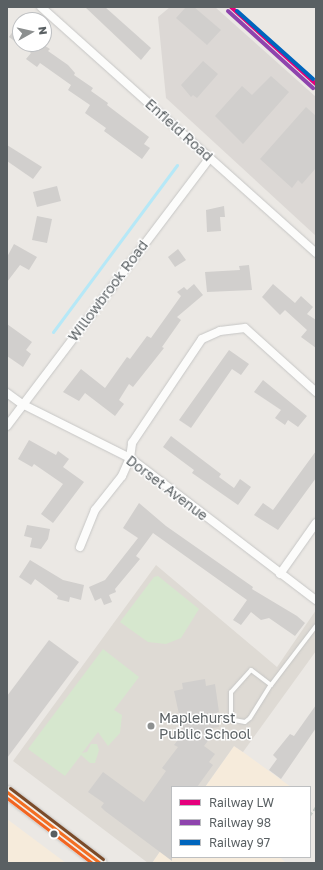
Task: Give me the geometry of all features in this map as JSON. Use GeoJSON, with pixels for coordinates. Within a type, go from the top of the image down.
{"type":"FeatureCollection","features":[{"type":"Feature","properties":{"kind":"main road"},"geometry":{"type":"LineString","coordinates":[[7,792],[100,863]]}},
{"type":"Feature","properties":{"kind":"street","name":"Enfield Road"},"geometry":{"type":"LineString","coordinates":[[42,7],[316,253]]}},
{"type":"Feature","properties":{"kind":"street","name":"Willowbrook Road"},"geometry":{"type":"LineString","coordinates":[[7,426],[22,404],[210,158]]}},
{"type":"Feature","properties":{"kind":"street"},"geometry":{"type":"LineString","coordinates":[[80,547],[95,510],[122,476],[130,458],[132,443],[202,339],[220,331],[245,328],[316,392]]}},
{"type":"Feature","properties":{"kind":"street","name":"Dorset Avenue"},"geometry":{"type":"LineString","coordinates":[[7,393],[22,404],[130,458],[316,600]]}},
{"type":"Feature","properties":{"kind":"street"},"geometry":{"type":"LineString","coordinates":[[280,574],[316,523]]}},
{"type":"Feature","properties":{"kind":"lane"},"geometry":{"type":"LineString","coordinates":[[271,685],[251,670],[231,692],[231,714],[234,720],[245,722],[250,718],[271,685],[316,626]]}},
{"type":"Feature","properties":{"kind":"shaded area"},"geometry":{"type":"Polygon","coordinates":[[[170,7],[215,7],[316,97],[316,236],[166,98],[158,17],[170,7]]]}},
{"type":"Feature","properties":{"kind":"shaded area","name":"Maplehurst Public School"},"geometry":{"type":"Polygon","coordinates":[[[156,565],[277,667],[316,610],[316,651],[243,752],[234,746],[206,786],[171,786],[171,835],[152,863],[148,863],[13,761],[156,565]]]}},
{"type":"Feature","properties":{"kind":"shaded area"},"geometry":{"type":"Polygon","coordinates":[[[234,746],[290,786],[206,786],[234,746]]]}},
{"type":"Feature","properties":{"kind":"shaded area"},"geometry":{"type":"Polygon","coordinates":[[[7,819],[66,863],[7,863],[7,819]]]}},
{"type":"Feature","properties":{"kind":"shaded area"},"geometry":{"type":"Polygon","coordinates":[[[171,835],[171,858],[281,858],[286,863],[152,863],[171,835]]]}},
{"type":"Feature","properties":{"kind":"green space"},"geometry":{"type":"Polygon","coordinates":[[[158,576],[199,609],[181,638],[166,644],[148,642],[120,622],[154,577],[158,576]]]}},
{"type":"Feature","properties":{"kind":"green space"},"geometry":{"type":"Polygon","coordinates":[[[103,649],[139,677],[114,710],[122,715],[120,733],[108,746],[98,732],[82,753],[87,752],[91,744],[97,744],[99,750],[95,763],[90,763],[81,755],[65,776],[28,749],[103,649]]]}},
{"type":"Feature","properties":{"kind":"building"},"geometry":{"type":"Polygon","coordinates":[[[85,7],[105,7],[151,48],[141,60],[85,7]]]}},
{"type":"Feature","properties":{"kind":"building"},"geometry":{"type":"Polygon","coordinates":[[[186,7],[194,7],[221,30],[207,45],[176,18],[186,7]]]}},
{"type":"Feature","properties":{"kind":"building"},"geometry":{"type":"Polygon","coordinates":[[[30,52],[49,52],[68,65],[75,73],[74,75],[93,88],[91,91],[149,137],[144,144],[150,148],[142,159],[104,131],[106,128],[85,113],[90,105],[68,90],[71,85],[40,63],[37,67],[26,59],[31,53],[30,52]]]}},
{"type":"Feature","properties":{"kind":"building"},"geometry":{"type":"Polygon","coordinates":[[[203,61],[218,74],[197,98],[193,95],[191,97],[181,85],[203,61]]]}},
{"type":"Feature","properties":{"kind":"building"},"geometry":{"type":"Polygon","coordinates":[[[271,76],[289,92],[243,144],[215,116],[242,86],[252,95],[271,76]]]}},
{"type":"Feature","properties":{"kind":"building"},"geometry":{"type":"Polygon","coordinates":[[[306,107],[316,116],[316,168],[302,184],[298,180],[292,188],[260,159],[306,107]]]}},
{"type":"Feature","properties":{"kind":"building"},"geometry":{"type":"Polygon","coordinates":[[[7,145],[42,167],[33,179],[7,161],[7,145]]]}},
{"type":"Feature","properties":{"kind":"building"},"geometry":{"type":"Polygon","coordinates":[[[57,186],[61,201],[37,207],[33,192],[57,186]]]}},
{"type":"Feature","properties":{"kind":"building"},"geometry":{"type":"Polygon","coordinates":[[[224,206],[225,217],[220,217],[221,231],[207,232],[206,210],[224,206]]]}},
{"type":"Feature","properties":{"kind":"building"},"geometry":{"type":"Polygon","coordinates":[[[37,216],[52,219],[47,243],[32,240],[37,216]]]}},
{"type":"Feature","properties":{"kind":"building"},"geometry":{"type":"Polygon","coordinates":[[[14,244],[37,257],[29,270],[20,265],[7,282],[7,257],[14,244]]]}},
{"type":"Feature","properties":{"kind":"building"},"geometry":{"type":"Polygon","coordinates":[[[178,249],[186,260],[175,267],[168,257],[178,249]]]}},
{"type":"Feature","properties":{"kind":"building"},"geometry":{"type":"Polygon","coordinates":[[[249,265],[252,290],[207,292],[205,272],[240,270],[239,266],[249,265]]]}},
{"type":"Feature","properties":{"kind":"building"},"geometry":{"type":"Polygon","coordinates":[[[194,284],[203,295],[177,317],[181,320],[162,347],[164,348],[133,387],[129,384],[119,400],[124,404],[115,416],[85,393],[79,401],[63,392],[81,369],[105,388],[127,357],[130,359],[147,336],[151,338],[181,296],[177,292],[184,287],[187,290],[194,284]]]}},
{"type":"Feature","properties":{"kind":"building"},"geometry":{"type":"Polygon","coordinates":[[[273,284],[295,303],[301,296],[313,307],[307,314],[316,320],[316,348],[301,337],[307,330],[285,310],[280,315],[262,297],[273,284]]]}},
{"type":"Feature","properties":{"kind":"building"},"geometry":{"type":"Polygon","coordinates":[[[7,324],[32,342],[26,350],[31,354],[23,367],[7,356],[7,324]]]}},
{"type":"Feature","properties":{"kind":"building"},"geometry":{"type":"Polygon","coordinates":[[[229,350],[249,364],[241,375],[232,369],[191,428],[179,420],[229,350]]]}},
{"type":"Feature","properties":{"kind":"building"},"geometry":{"type":"Polygon","coordinates":[[[263,380],[307,416],[298,427],[288,420],[285,425],[275,418],[281,410],[254,392],[263,380]]]}},
{"type":"Feature","properties":{"kind":"building"},"geometry":{"type":"Polygon","coordinates":[[[171,436],[221,474],[219,477],[234,488],[240,479],[251,487],[238,505],[192,473],[194,470],[163,447],[171,436]]]}},
{"type":"Feature","properties":{"kind":"building"},"geometry":{"type":"Polygon","coordinates":[[[29,440],[56,455],[58,451],[69,459],[63,467],[84,482],[53,523],[41,514],[63,484],[34,464],[32,467],[18,459],[29,440]]]}},
{"type":"Feature","properties":{"kind":"building"},"geometry":{"type":"Polygon","coordinates":[[[316,451],[316,478],[278,530],[254,515],[263,503],[273,510],[316,451]]]}},
{"type":"Feature","properties":{"kind":"building"},"geometry":{"type":"Polygon","coordinates":[[[139,503],[166,526],[253,587],[252,589],[297,616],[305,623],[295,636],[269,618],[261,620],[251,612],[241,625],[233,620],[247,600],[153,533],[136,556],[140,559],[115,589],[116,592],[109,595],[112,602],[104,605],[101,598],[95,601],[89,587],[105,580],[138,538],[123,528],[139,503]]]}},
{"type":"Feature","properties":{"kind":"building"},"geometry":{"type":"Polygon","coordinates":[[[27,525],[50,529],[48,539],[41,549],[30,547],[32,538],[24,536],[27,525]]]}},
{"type":"Feature","properties":{"kind":"building"},"geometry":{"type":"Polygon","coordinates":[[[30,560],[63,580],[84,585],[81,600],[70,597],[69,602],[57,599],[58,596],[35,579],[31,585],[19,577],[30,560]]]}},
{"type":"Feature","properties":{"kind":"building"},"geometry":{"type":"Polygon","coordinates":[[[49,640],[79,662],[7,758],[7,696],[49,640]]]}},
{"type":"Feature","properties":{"kind":"building"},"geometry":{"type":"Polygon","coordinates":[[[205,679],[206,686],[215,684],[219,712],[217,712],[219,727],[212,728],[213,734],[204,746],[215,754],[209,762],[213,765],[198,786],[171,786],[172,861],[105,811],[101,807],[104,803],[88,792],[103,772],[144,802],[166,771],[162,768],[178,747],[174,745],[183,733],[174,691],[183,689],[182,683],[205,679]]]}},
{"type":"Feature","properties":{"kind":"building"},"geometry":{"type":"Polygon","coordinates":[[[316,705],[316,728],[281,779],[269,770],[277,759],[273,755],[290,734],[294,736],[316,705]]]}},
{"type":"Feature","properties":{"kind":"waterway"},"geometry":{"type":"LineString","coordinates":[[53,332],[177,165]]}},
{"type":"Feature","properties":{"kind":"rail line","name":"LW"},"geometry":{"type":"LineString","coordinates":[[231,7],[316,84]]}},
{"type":"Feature","properties":{"kind":"rail line","name":"98"},"geometry":{"type":"LineString","coordinates":[[228,11],[313,88]]}},
{"type":"Feature","properties":{"kind":"rail line","name":"97"},"geometry":{"type":"LineString","coordinates":[[237,11],[313,79]]}},
{"type":"Feature","properties":{"kind":"transit line"},"geometry":{"type":"LineString","coordinates":[[10,788],[103,859]]}},
{"type":"Feature","properties":{"kind":"transit line"},"geometry":{"type":"LineString","coordinates":[[7,792],[100,863]]}},
{"type":"Feature","properties":{"kind":"transit line"},"geometry":{"type":"LineString","coordinates":[[7,798],[92,863]]}},
{"type":"Feature","properties":{"kind":"place","name":"Maplehurst Public School"},"geometry":{"type":"Point","coordinates":[151,726]}}]}
